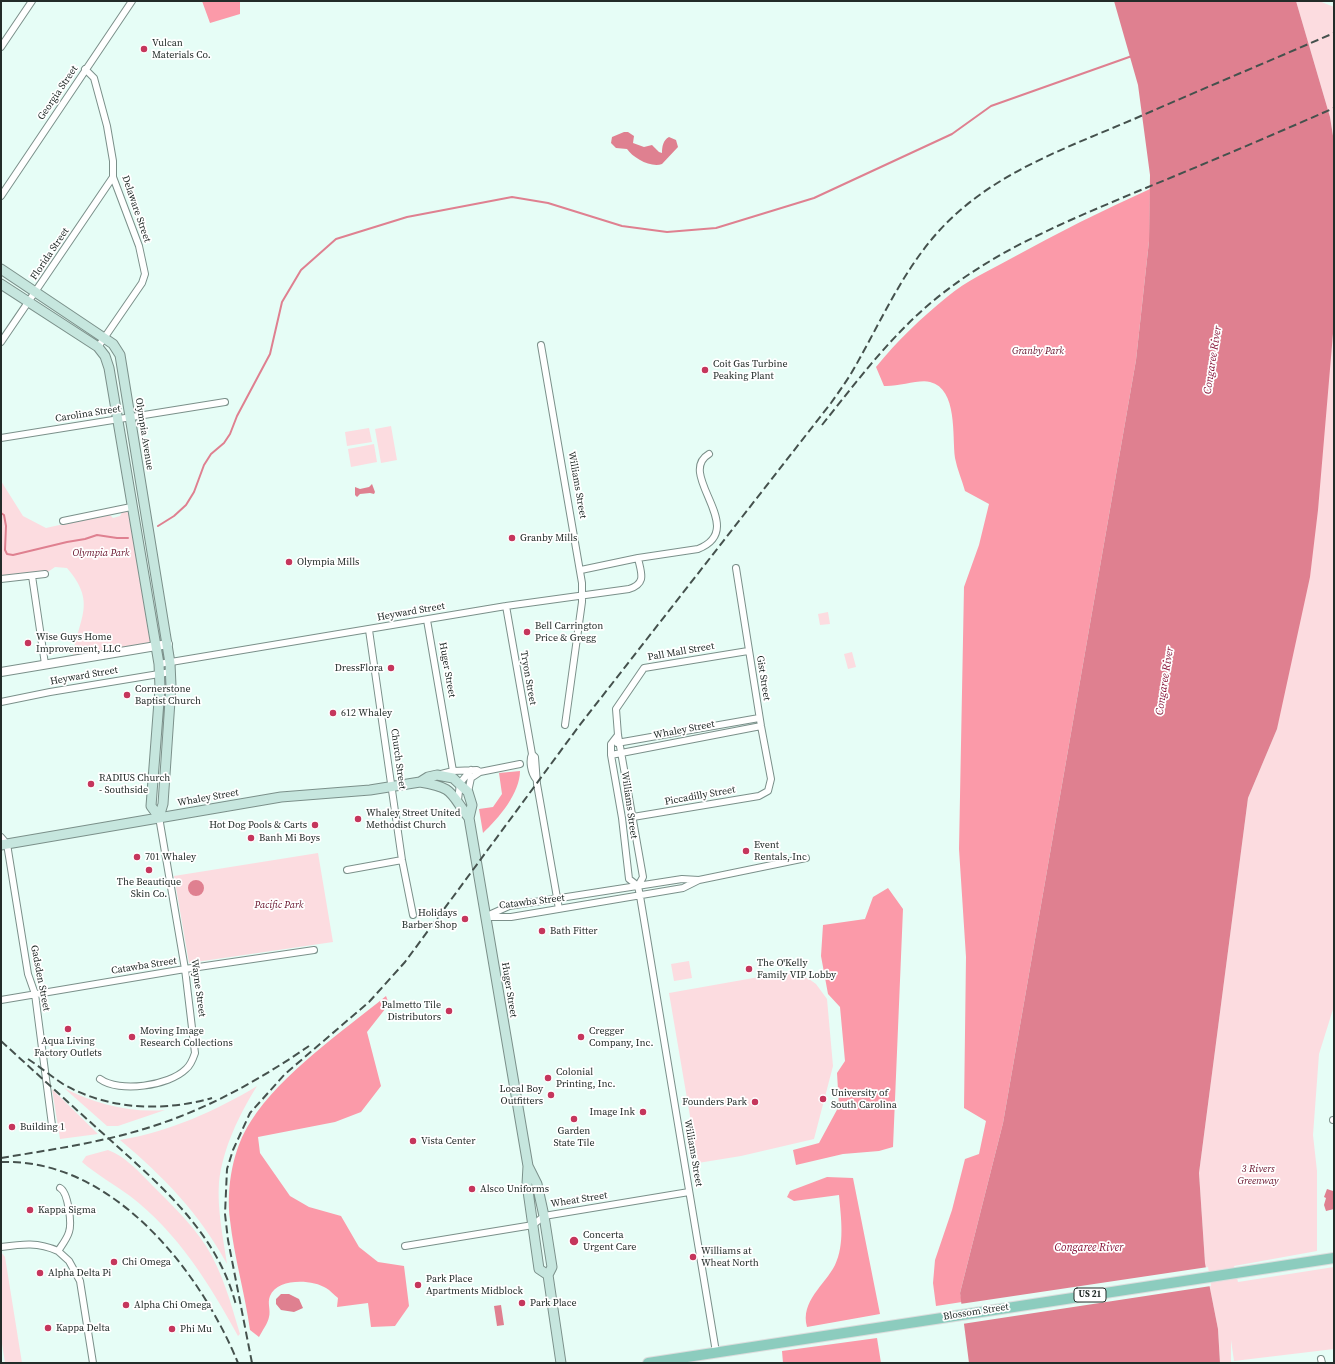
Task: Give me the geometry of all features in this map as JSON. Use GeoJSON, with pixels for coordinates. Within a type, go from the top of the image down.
{"type":"FeatureCollection","features":[{"type":"Feature","properties":{"kind":"main road","name":"Olympia Avenue"},"geometry":{"type":"LineString","coordinates":[[1,269],[113,344],[120,355],[170,663]]}},
{"type":"Feature","properties":{"kind":"main road"},"geometry":{"type":"LineString","coordinates":[[1,284],[98,347],[105,356],[109,368],[159,669]]}},
{"type":"Feature","properties":{"kind":"main road","name":"Wayne Street"},"geometry":{"type":"LineString","coordinates":[[159,817],[163,804],[171,672],[170,663]]}},
{"type":"Feature","properties":{"kind":"main road","name":"Wayne Street"},"geometry":{"type":"LineString","coordinates":[[159,669],[151,806],[159,817]]}},
{"type":"Feature","properties":{"kind":"main road"},"geometry":{"type":"LineString","coordinates":[[438,775],[448,776],[460,783],[468,792],[472,805],[469,818]]}},
{"type":"Feature","properties":{"kind":"main road","name":"Whaley Street"},"geometry":{"type":"LineString","coordinates":[[3,842],[282,797],[348,793],[392,787],[420,782],[428,777],[438,775]]}},
{"type":"Feature","properties":{"kind":"main road","name":"Whaley Street"},"geometry":{"type":"LineString","coordinates":[[420,782],[446,788],[458,800],[469,818]]}},
{"type":"Feature","properties":{"kind":"main road","name":"Huger Street"},"geometry":{"type":"LineString","coordinates":[[469,818],[528,1166],[527,1184],[539,1269],[548,1275]]}},
{"type":"Feature","properties":{"kind":"main road","name":"Huger Street"},"geometry":{"type":"LineString","coordinates":[[528,1166],[537,1184],[544,1216],[552,1267],[548,1275],[561,1363]]}},
{"type":"Feature","properties":{"kind":"main road","name":"Blossom Street"},"geometry":{"type":"LineString","coordinates":[[648,1363],[1334,1258]]}},
{"type":"Feature","properties":{"kind":"street"},"geometry":{"type":"LineString","coordinates":[[1,47],[32,1]]}},
{"type":"Feature","properties":{"kind":"street","name":"Georgia Street"},"geometry":{"type":"LineString","coordinates":[[1,196],[132,1]]}},
{"type":"Feature","properties":{"kind":"street","name":"Delaware Street"},"geometry":{"type":"LineString","coordinates":[[85,69],[94,78],[107,126],[114,161],[113,177],[139,246],[145,274],[142,283],[98,347]]}},
{"type":"Feature","properties":{"kind":"street","name":"Florida Street"},"geometry":{"type":"LineString","coordinates":[[1,342],[28,302],[36,293],[113,177]]}},
{"type":"Feature","properties":{"kind":"street","name":"Williams Street"},"geometry":{"type":"LineString","coordinates":[[541,345],[581,570],[582,596],[565,725]]}},
{"type":"Feature","properties":{"kind":"street","name":"Carolina Street"},"geometry":{"type":"LineString","coordinates":[[1,438],[225,402]]}},
{"type":"Feature","properties":{"kind":"street"},"geometry":{"type":"LineString","coordinates":[[581,570],[638,558],[698,549],[706,546],[717,534],[717,527],[712,506],[699,473],[698,466],[702,458],[708,454]]}},
{"type":"Feature","properties":{"kind":"street"},"geometry":{"type":"LineString","coordinates":[[63,521],[131,507]]}},
{"type":"Feature","properties":{"kind":"street","name":"Heyward Street"},"geometry":{"type":"LineString","coordinates":[[1,702],[159,669],[170,663],[506,606],[582,596],[637,586],[641,582],[642,575],[638,558]]}},
{"type":"Feature","properties":{"kind":"street","name":"Gist Street"},"geometry":{"type":"LineString","coordinates":[[736,568],[759,718],[771,779],[768,791]]}},
{"type":"Feature","properties":{"kind":"street"},"geometry":{"type":"LineString","coordinates":[[1,579],[45,574]]}},
{"type":"Feature","properties":{"kind":"street"},"geometry":{"type":"LineString","coordinates":[[32,576],[45,664]]}},
{"type":"Feature","properties":{"kind":"street","name":"Tryon Street"},"geometry":{"type":"LineString","coordinates":[[506,606],[532,754],[535,757],[537,774],[536,779],[559,909]]}},
{"type":"Feature","properties":{"kind":"street","name":"Huger Street"},"geometry":{"type":"LineString","coordinates":[[427,620],[453,771]]}},
{"type":"Feature","properties":{"kind":"street","name":"Church Street"},"geometry":{"type":"LineString","coordinates":[[369,630],[402,860],[412,915]]}},
{"type":"Feature","properties":{"kind":"street","name":"Heyward Street"},"geometry":{"type":"LineString","coordinates":[[1,672],[168,644]]}},
{"type":"Feature","properties":{"kind":"street","name":"Pall Mall Street"},"geometry":{"type":"LineString","coordinates":[[618,735],[616,709],[644,668],[748,651]]}},
{"type":"Feature","properties":{"kind":"street","name":"Heyward Street"},"geometry":{"type":"LineString","coordinates":[[159,669],[171,672]]}},
{"type":"Feature","properties":{"kind":"street","name":"Whaley Street"},"geometry":{"type":"LineString","coordinates":[[611,744],[759,718]]}},
{"type":"Feature","properties":{"kind":"street","name":"Whaley Street"},"geometry":{"type":"LineString","coordinates":[[612,755],[761,726]]}},
{"type":"Feature","properties":{"kind":"street"},"geometry":{"type":"LineString","coordinates":[[611,744],[618,735]]}},
{"type":"Feature","properties":{"kind":"street","name":"Williams Street"},"geometry":{"type":"LineString","coordinates":[[618,735],[643,878],[638,886]]}},
{"type":"Feature","properties":{"kind":"street","name":"Williams Street"},"geometry":{"type":"LineString","coordinates":[[611,744],[629,879],[638,886],[640,896],[716,1352]]}},
{"type":"Feature","properties":{"kind":"street","name":"Whaley Street"},"geometry":{"type":"LineString","coordinates":[[438,775],[453,771],[471,770],[480,772],[520,764]]}},
{"type":"Feature","properties":{"kind":"street"},"geometry":{"type":"LineString","coordinates":[[458,800],[460,783],[471,770]]}},
{"type":"Feature","properties":{"kind":"street"},"geometry":{"type":"LineString","coordinates":[[468,792],[471,778],[480,772]]}},
{"type":"Feature","properties":{"kind":"street","name":"Piccadilly Street"},"geometry":{"type":"LineString","coordinates":[[633,817],[759,796],[768,791]]}},
{"type":"Feature","properties":{"kind":"street","name":"Wayne Street"},"geometry":{"type":"LineString","coordinates":[[100,1079],[107,1084],[129,1087],[171,1079],[186,1070],[192,1062],[195,1053],[185,969],[159,817]]}},
{"type":"Feature","properties":{"kind":"street","name":"Gadsden Street"},"geometry":{"type":"LineString","coordinates":[[3,842],[28,974],[34,994],[52,1125]]}},
{"type":"Feature","properties":{"kind":"street","name":"Catawba Street"},"geometry":{"type":"LineString","coordinates":[[486,917],[511,917],[640,896],[683,888],[699,880],[806,858]]}},
{"type":"Feature","properties":{"kind":"street"},"geometry":{"type":"LineString","coordinates":[[347,870],[402,860]]}},
{"type":"Feature","properties":{"kind":"street","name":"Catawba Street"},"geometry":{"type":"LineString","coordinates":[[486,917],[509,906],[682,879],[699,880]]}},
{"type":"Feature","properties":{"kind":"street","name":"Catawba Street"},"geometry":{"type":"LineString","coordinates":[[1,1000],[185,969],[314,950]]}},
{"type":"Feature","properties":{"kind":"street"},"geometry":{"type":"LineString","coordinates":[[58,1252],[68,1237],[71,1226],[65,1192],[60,1188]]}},
{"type":"Feature","properties":{"kind":"street","name":"Wheat Street"},"geometry":{"type":"LineString","coordinates":[[405,1246],[533,1225],[544,1216],[689,1192]]}},
{"type":"Feature","properties":{"kind":"street"},"geometry":{"type":"LineString","coordinates":[[1,1246],[34,1243],[47,1246],[58,1252],[69,1261],[80,1281],[93,1363]]}},
{"type":"Feature","properties":{"kind":"green space"},"geometry":{"type":"Polygon","coordinates":[[[202,1],[240,1],[240,14],[210,23],[202,1]]]}},
{"type":"Feature","properties":{"kind":"green space"},"geometry":{"type":"Polygon","coordinates":[[[1296,1],[1319,1],[1334,7],[1334,142],[1330,117],[1296,1]]]}},
{"type":"Feature","properties":{"kind":"green space","name":"Granby Park"},"geometry":{"type":"Polygon","coordinates":[[[1150,189],[1149,241],[1136,360],[1003,1123],[960,1293],[962,1302],[936,1306],[933,1283],[935,1260],[952,1210],[965,1159],[979,1154],[986,1121],[964,1108],[966,957],[959,849],[964,587],[979,545],[989,504],[965,491],[955,458],[952,414],[945,394],[939,386],[925,381],[884,386],[876,367],[892,348],[919,322],[962,286],[987,271],[1063,231],[1150,189]]]}},
{"type":"Feature","properties":{"kind":"green space","name":"3 Rivers Greenway"},"geometry":{"type":"Polygon","coordinates":[[[1334,322],[1334,1006],[1319,1054],[1313,1135],[1317,1171],[1317,1251],[1234,1266],[1238,1282],[1334,1267],[1334,1349],[1234,1361],[1231,1340],[1231,1363],[1220,1363],[1218,1329],[1205,1263],[1199,1173],[1248,798],[1277,729],[1325,412],[1334,322]]]}},
{"type":"Feature","properties":{"kind":"green space"},"geometry":{"type":"Polygon","coordinates":[[[391,426],[397,460],[381,463],[375,429],[391,426]]]}},
{"type":"Feature","properties":{"kind":"green space"},"geometry":{"type":"Polygon","coordinates":[[[369,428],[372,442],[347,446],[345,432],[369,428]]]}},
{"type":"Feature","properties":{"kind":"green space"},"geometry":{"type":"Polygon","coordinates":[[[374,444],[377,462],[351,467],[348,449],[374,444]]]}},
{"type":"Feature","properties":{"kind":"green space","name":"Olympia Park"},"geometry":{"type":"Polygon","coordinates":[[[1,481],[23,516],[46,528],[109,514],[113,518],[120,516],[123,510],[129,510],[150,641],[149,643],[73,655],[82,620],[84,601],[76,580],[67,568],[55,567],[45,574],[1,579],[1,481]]]}},
{"type":"Feature","properties":{"kind":"green space"},"geometry":{"type":"Polygon","coordinates":[[[828,612],[830,624],[820,625],[818,614],[828,612]]]}},
{"type":"Feature","properties":{"kind":"green space"},"geometry":{"type":"Polygon","coordinates":[[[852,652],[856,667],[848,669],[844,654],[852,652]]]}},
{"type":"Feature","properties":{"kind":"green space"},"geometry":{"type":"Polygon","coordinates":[[[520,771],[516,788],[508,805],[483,833],[479,809],[493,807],[502,794],[499,773],[520,771]]]}},
{"type":"Feature","properties":{"kind":"green space","name":"Pacific Park"},"geometry":{"type":"Polygon","coordinates":[[[318,853],[333,942],[189,963],[174,876],[318,853]]]}},
{"type":"Feature","properties":{"kind":"green space"},"geometry":{"type":"Polygon","coordinates":[[[888,888],[903,909],[893,1147],[879,1151],[843,1154],[796,1165],[793,1150],[819,1143],[839,1106],[837,1073],[845,1061],[840,1007],[828,994],[821,956],[823,925],[865,919],[873,897],[888,888]]]}},
{"type":"Feature","properties":{"kind":"green space"},"geometry":{"type":"Polygon","coordinates":[[[689,961],[692,978],[674,981],[671,964],[689,961]]]}},
{"type":"Feature","properties":{"kind":"green space","name":"Founders Park"},"geometry":{"type":"Polygon","coordinates":[[[776,974],[797,974],[809,979],[816,984],[827,999],[833,1066],[814,1139],[741,1156],[698,1163],[669,993],[776,974]]]}},
{"type":"Feature","properties":{"kind":"green space"},"geometry":{"type":"Polygon","coordinates":[[[386,996],[389,1004],[367,1032],[381,1086],[361,1112],[335,1122],[258,1137],[260,1153],[290,1196],[309,1207],[341,1216],[359,1247],[378,1262],[404,1266],[409,1306],[395,1326],[371,1327],[368,1303],[337,1307],[338,1298],[328,1289],[320,1285],[304,1282],[287,1283],[274,1290],[270,1296],[270,1312],[259,1337],[250,1330],[230,1220],[230,1181],[235,1155],[251,1121],[279,1087],[314,1054],[386,996]]]}},
{"type":"Feature","properties":{"kind":"green space"},"geometry":{"type":"Polygon","coordinates":[[[257,1086],[238,1120],[228,1144],[221,1169],[219,1182],[219,1202],[227,1264],[205,1228],[180,1197],[166,1182],[120,1140],[156,1132],[174,1126],[225,1104],[257,1086]]]}},
{"type":"Feature","properties":{"kind":"green space"},"geometry":{"type":"Polygon","coordinates":[[[64,1088],[88,1099],[126,1109],[152,1111],[165,1110],[118,1126],[107,1126],[64,1088]]]}},
{"type":"Feature","properties":{"kind":"green space"},"geometry":{"type":"Polygon","coordinates":[[[52,1089],[98,1134],[60,1139],[52,1089]]]}},
{"type":"Feature","properties":{"kind":"green space"},"geometry":{"type":"Polygon","coordinates":[[[108,1150],[126,1160],[136,1169],[194,1229],[206,1246],[222,1278],[230,1300],[240,1334],[238,1336],[204,1278],[178,1243],[163,1226],[130,1196],[82,1162],[86,1156],[108,1150]]]}},
{"type":"Feature","properties":{"kind":"green space"},"geometry":{"type":"Polygon","coordinates":[[[827,1177],[853,1178],[880,1314],[807,1327],[807,1309],[810,1301],[831,1272],[838,1257],[842,1231],[839,1195],[794,1201],[787,1197],[790,1191],[827,1177]]]}},
{"type":"Feature","properties":{"kind":"green space"},"geometry":{"type":"Polygon","coordinates":[[[1,1252],[5,1257],[22,1363],[5,1363],[1,1337],[1,1252]]]}},
{"type":"Feature","properties":{"kind":"green space"},"geometry":{"type":"Polygon","coordinates":[[[877,1338],[881,1363],[783,1363],[782,1351],[877,1338]]]}},
{"type":"Feature","properties":{"kind":"water","name":"Congaree River"},"geometry":{"type":"Polygon","coordinates":[[[1114,1],[1296,1],[1330,117],[1334,142],[1334,322],[1318,510],[1310,577],[1277,729],[1248,798],[1199,1173],[1205,1263],[1218,1329],[1220,1363],[969,1363],[960,1293],[1003,1123],[1136,360],[1149,241],[1150,175],[1138,85],[1114,1]]]}},
{"type":"Feature","properties":{"kind":"water"},"geometry":{"type":"Polygon","coordinates":[[[628,132],[634,136],[633,143],[644,147],[652,145],[662,153],[664,142],[669,137],[676,140],[678,147],[662,164],[653,165],[633,156],[627,149],[616,148],[611,143],[612,137],[628,132]]]}},
{"type":"Feature","properties":{"kind":"water"},"geometry":{"type":"Polygon","coordinates":[[[372,484],[375,492],[374,494],[360,494],[357,497],[355,495],[355,487],[360,489],[369,487],[372,484]]]}},
{"type":"Feature","properties":{"kind":"water"},"geometry":{"type":"Polygon","coordinates":[[[196,880],[203,885],[204,888],[199,895],[196,896],[189,891],[188,888],[193,881],[196,880]]]}},
{"type":"Feature","properties":{"kind":"water"},"geometry":{"type":"Polygon","coordinates":[[[1327,1189],[1333,1191],[1334,1209],[1326,1211],[1324,1205],[1326,1198],[1324,1197],[1327,1189]]]}},
{"type":"Feature","properties":{"kind":"water"},"geometry":{"type":"Polygon","coordinates":[[[281,1294],[289,1294],[299,1299],[303,1308],[294,1312],[281,1310],[276,1304],[276,1299],[281,1294]]]}},
{"type":"Feature","properties":{"kind":"water"},"geometry":{"type":"Polygon","coordinates":[[[501,1305],[504,1325],[497,1326],[494,1306],[501,1305]]]}},
{"type":"Feature","properties":{"kind":"pier"},"geometry":{"type":"Polygon","coordinates":[[[1208,1267],[1211,1286],[962,1324],[960,1304],[1208,1267]]]}},
{"type":"Feature","properties":{"kind":"waterway"},"geometry":{"type":"LineString","coordinates":[[158,526],[174,516],[186,505],[194,492],[204,465],[211,454],[224,443],[230,434],[237,416],[270,354],[282,302],[301,270],[336,239],[407,217],[512,197],[548,203],[622,226],[667,232],[716,228],[814,198],[952,134],[991,106],[1132,56]]}},
{"type":"Feature","properties":{"kind":"waterway"},"geometry":{"type":"LineString","coordinates":[[1,513],[4,515],[6,526],[5,550],[7,554],[13,555],[97,535],[128,538]]}},
{"type":"Feature","properties":{"kind":"railway"},"geometry":{"type":"LineString","coordinates":[[252,1363],[228,1240],[225,1214],[227,1169],[233,1150],[250,1113],[285,1074],[369,1002],[405,962],[579,726],[831,403],[853,370],[884,313],[925,247],[958,212],[981,194],[1029,165],[1081,141],[1334,33]]}},
{"type":"Feature","properties":{"kind":"railway"},"geometry":{"type":"LineString","coordinates":[[822,425],[874,360],[902,329],[933,301],[957,283],[1005,252],[1109,203],[1334,108]]}},
{"type":"Feature","properties":{"kind":"railway"},"geometry":{"type":"LineString","coordinates":[[1,1041],[147,1173],[184,1212],[201,1232],[215,1255],[227,1279],[236,1305]]}},
{"type":"Feature","properties":{"kind":"railway"},"geometry":{"type":"LineString","coordinates":[[1,1158],[73,1146],[127,1134],[166,1122],[230,1094],[290,1059],[309,1046]]}},
{"type":"Feature","properties":{"kind":"railway"},"geometry":{"type":"LineString","coordinates":[[28,1059],[63,1084],[80,1093],[117,1104],[155,1107],[212,1098]]}},
{"type":"Feature","properties":{"kind":"railway"},"geometry":{"type":"LineString","coordinates":[[1,1162],[41,1166],[80,1179],[115,1199],[147,1226],[176,1257],[201,1292],[221,1327],[238,1363]]}},
{"type":"Feature","properties":{"kind":"place","name":"Vulcan Materials Co."},"geometry":{"type":"Point","coordinates":[144,49]}},
{"type":"Feature","properties":{"kind":"place","name":"Coit Gas Turbine Peaking Plant"},"geometry":{"type":"Point","coordinates":[705,370]}},
{"type":"Feature","properties":{"kind":"place","name":"Granby Mills"},"geometry":{"type":"Point","coordinates":[512,538]}},
{"type":"Feature","properties":{"kind":"place","name":"Olympia Mills"},"geometry":{"type":"Point","coordinates":[289,562]}},
{"type":"Feature","properties":{"kind":"place","name":"Bell Carrington Price & Gregg"},"geometry":{"type":"Point","coordinates":[527,632]}},
{"type":"Feature","properties":{"kind":"place","name":"Wise Guys Home Improvement, LLC"},"geometry":{"type":"Point","coordinates":[28,643]}},
{"type":"Feature","properties":{"kind":"place","name":"DressFlora"},"geometry":{"type":"Point","coordinates":[391,668]}},
{"type":"Feature","properties":{"kind":"place","name":"Cornerstone Baptist Church"},"geometry":{"type":"Point","coordinates":[127,695]}},
{"type":"Feature","properties":{"kind":"place","name":"612 Whaley"},"geometry":{"type":"Point","coordinates":[333,713]}},
{"type":"Feature","properties":{"kind":"place","name":"RADIUS Church - Southside"},"geometry":{"type":"Point","coordinates":[91,784]}},
{"type":"Feature","properties":{"kind":"place","name":"Whaley Street United Methodist Church"},"geometry":{"type":"Point","coordinates":[358,819]}},
{"type":"Feature","properties":{"kind":"place","name":"Hot Dog Pools & Carts"},"geometry":{"type":"Point","coordinates":[315,825]}},
{"type":"Feature","properties":{"kind":"place","name":"Banh Mi Boys"},"geometry":{"type":"Point","coordinates":[251,838]}},
{"type":"Feature","properties":{"kind":"place","name":"Event Rentals, Inc"},"geometry":{"type":"Point","coordinates":[746,851]}},
{"type":"Feature","properties":{"kind":"place","name":"701 Whaley"},"geometry":{"type":"Point","coordinates":[137,857]}},
{"type":"Feature","properties":{"kind":"place","name":"The Beautique Skin Co."},"geometry":{"type":"Point","coordinates":[149,870]}},
{"type":"Feature","properties":{"kind":"place","name":"Holidays Barber Shop"},"geometry":{"type":"Point","coordinates":[465,919]}},
{"type":"Feature","properties":{"kind":"place","name":"Bath Fitter"},"geometry":{"type":"Point","coordinates":[542,931]}},
{"type":"Feature","properties":{"kind":"place","name":"The O'Kelly Family VIP Lobby"},"geometry":{"type":"Point","coordinates":[749,969]}},
{"type":"Feature","properties":{"kind":"place","name":"Palmetto Tile Distributors"},"geometry":{"type":"Point","coordinates":[449,1011]}},
{"type":"Feature","properties":{"kind":"place","name":"Aqua Living Factory Outlets"},"geometry":{"type":"Point","coordinates":[68,1029]}},
{"type":"Feature","properties":{"kind":"place","name":"Moving Image Research Collections"},"geometry":{"type":"Point","coordinates":[132,1037]}},
{"type":"Feature","properties":{"kind":"place","name":"Cregger Company, Inc."},"geometry":{"type":"Point","coordinates":[581,1037]}},
{"type":"Feature","properties":{"kind":"place","name":"Colonial Printing, Inc."},"geometry":{"type":"Point","coordinates":[548,1078]}},
{"type":"Feature","properties":{"kind":"place","name":"Local Boy Outfitters"},"geometry":{"type":"Point","coordinates":[551,1095]}},
{"type":"Feature","properties":{"kind":"place","name":"University of South Carolina"},"geometry":{"type":"Point","coordinates":[823,1099]}},
{"type":"Feature","properties":{"kind":"place","name":"Founders Park"},"geometry":{"type":"Point","coordinates":[755,1102]}},
{"type":"Feature","properties":{"kind":"place","name":"Image Ink"},"geometry":{"type":"Point","coordinates":[643,1112]}},
{"type":"Feature","properties":{"kind":"place","name":"Garden State Tile"},"geometry":{"type":"Point","coordinates":[574,1119]}},
{"type":"Feature","properties":{"kind":"place","name":"Building 1"},"geometry":{"type":"Point","coordinates":[12,1127]}},
{"type":"Feature","properties":{"kind":"place","name":"Vista Center"},"geometry":{"type":"Point","coordinates":[413,1141]}},
{"type":"Feature","properties":{"kind":"place","name":"Alsco Uniforms"},"geometry":{"type":"Point","coordinates":[472,1189]}},
{"type":"Feature","properties":{"kind":"place","name":"Kappa Sigma"},"geometry":{"type":"Point","coordinates":[30,1210]}},
{"type":"Feature","properties":{"kind":"place","name":"Concerta Urgent Care"},"geometry":{"type":"Point","coordinates":[574,1241]}},
{"type":"Feature","properties":{"kind":"place","name":"Williams at Wheat North"},"geometry":{"type":"Point","coordinates":[693,1257]}},
{"type":"Feature","properties":{"kind":"place","name":"Chi Omega"},"geometry":{"type":"Point","coordinates":[114,1262]}},
{"type":"Feature","properties":{"kind":"place","name":"Alpha Delta Pi"},"geometry":{"type":"Point","coordinates":[40,1273]}},
{"type":"Feature","properties":{"kind":"place","name":"Park Place Apartments Midblock"},"geometry":{"type":"Point","coordinates":[418,1285]}},
{"type":"Feature","properties":{"kind":"place","name":"Park Place"},"geometry":{"type":"Point","coordinates":[522,1303]}},
{"type":"Feature","properties":{"kind":"place","name":"Alpha Chi Omega"},"geometry":{"type":"Point","coordinates":[126,1305]}},
{"type":"Feature","properties":{"kind":"place","name":"Kappa Delta"},"geometry":{"type":"Point","coordinates":[48,1328]}},
{"type":"Feature","properties":{"kind":"place","name":"Phi Mu"},"geometry":{"type":"Point","coordinates":[172,1329]}}]}
